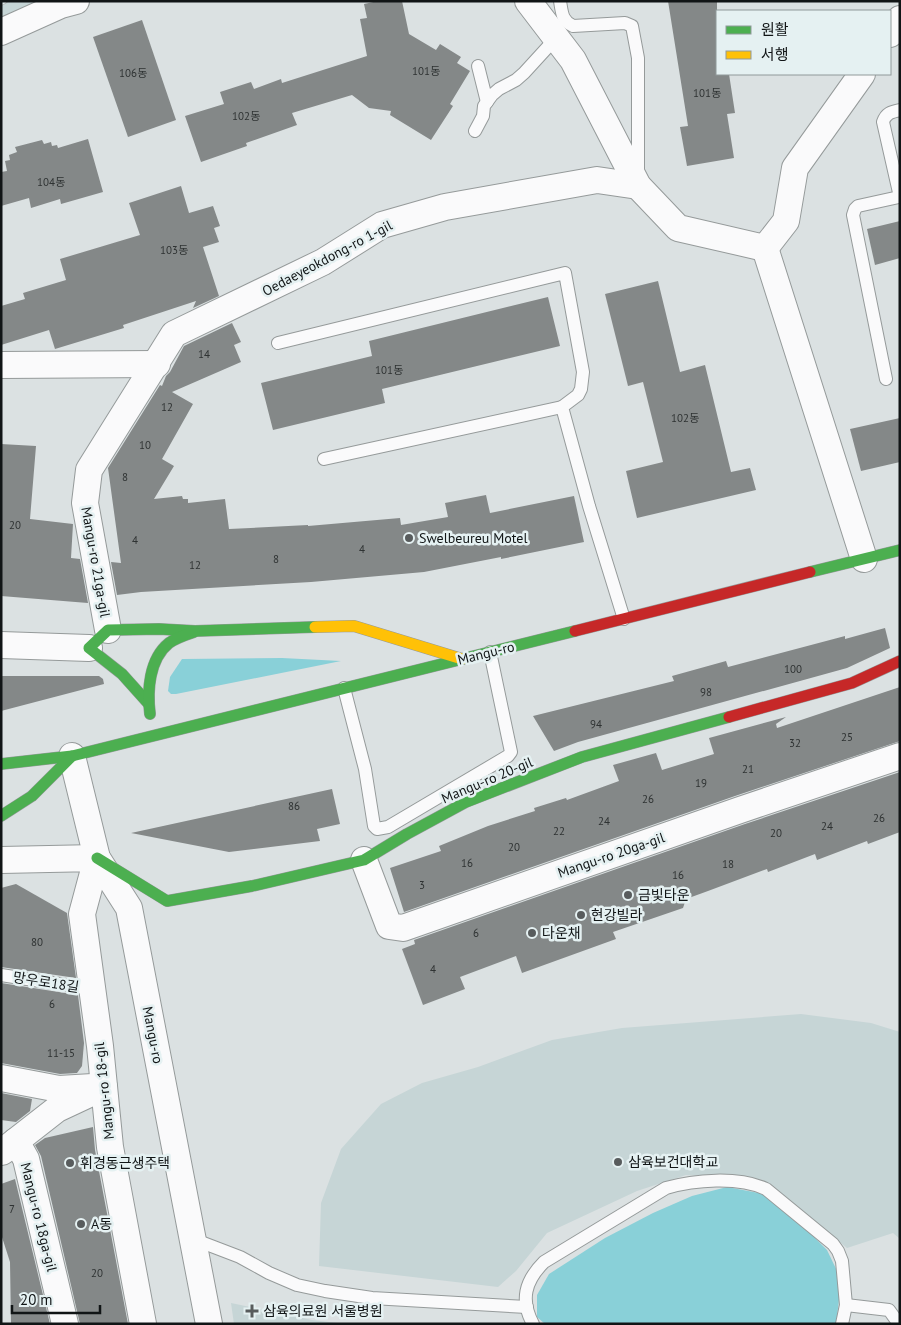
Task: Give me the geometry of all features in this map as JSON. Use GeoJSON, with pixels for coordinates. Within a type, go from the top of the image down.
{"type":"FeatureCollection","features":[{"type":"Feature","properties":{"kind":"main road","name":"Mangu-ro"},"geometry":{"type":"LineString","coordinates":[[1,764],[72,756],[900,550]]}},
{"type":"Feature","properties":{"kind":"main road"},"geometry":{"type":"LineString","coordinates":[[148,703],[122,674],[89,648],[108,630],[159,629],[196,631],[354,626],[462,659]]}},
{"type":"Feature","properties":{"kind":"main road"},"geometry":{"type":"LineString","coordinates":[[155,735],[148,703],[155,663],[161,650],[173,640],[196,631]]}},
{"type":"Feature","properties":{"kind":"main road","name":"Mangu-ro 20-gil"},"geometry":{"type":"LineString","coordinates":[[97,858],[168,901],[252,886],[364,860],[466,802],[582,757],[852,683],[900,661]]}},
{"type":"Feature","properties":{"kind":"main road"},"geometry":{"type":"LineString","coordinates":[[1,816],[32,796],[72,756]]}},
{"type":"Feature","properties":{"kind":"street"},"geometry":{"type":"LineString","coordinates":[[1,32],[61,5],[76,1]]}},
{"type":"Feature","properties":{"kind":"street"},"geometry":{"type":"LineString","coordinates":[[528,1],[573,60],[638,186],[678,228],[765,248]]}},
{"type":"Feature","properties":{"kind":"street"},"geometry":{"type":"LineString","coordinates":[[891,32],[900,19]]}},
{"type":"Feature","properties":{"kind":"street"},"geometry":{"type":"LineString","coordinates":[[765,248],[786,221],[795,168],[861,75]]}},
{"type":"Feature","properties":{"kind":"street","name":"Oedaeyeokdong-ro 1-gil"},"geometry":{"type":"LineString","coordinates":[[157,364],[174,334],[323,262],[382,225],[445,207],[596,180],[638,186]]}},
{"type":"Feature","properties":{"kind":"street"},"geometry":{"type":"LineString","coordinates":[[765,248],[864,559]]}},
{"type":"Feature","properties":{"kind":"street"},"geometry":{"type":"LineString","coordinates":[[1,365],[157,364]]}},
{"type":"Feature","properties":{"kind":"street","name":"Mangu-ro 21ga-gil"},"geometry":{"type":"LineString","coordinates":[[108,630],[85,503],[89,470],[157,364]]}},
{"type":"Feature","properties":{"kind":"street"},"geometry":{"type":"LineString","coordinates":[[1,645],[89,648]]}},
{"type":"Feature","properties":{"kind":"street","name":"Mangu-ro"},"geometry":{"type":"LineString","coordinates":[[72,756],[97,858],[129,908],[209,1324]]}},
{"type":"Feature","properties":{"kind":"street","name":"Mangu-ro 20ga-gil"},"geometry":{"type":"LineString","coordinates":[[364,860],[389,926],[402,928],[900,756]]}},
{"type":"Feature","properties":{"kind":"street"},"geometry":{"type":"LineString","coordinates":[[1,860],[97,858]]}},
{"type":"Feature","properties":{"kind":"street","name":"Mangu-ro 18-gil"},"geometry":{"type":"LineString","coordinates":[[97,858],[82,914],[110,1147],[143,1324]]}},
{"type":"Feature","properties":{"kind":"street"},"geometry":{"type":"LineString","coordinates":[[1,1078],[60,1089],[104,1087]]}},
{"type":"Feature","properties":{"kind":"street","name":"Mangu-ro 18ga-gil"},"geometry":{"type":"LineString","coordinates":[[65,1324],[26,1159],[8,1147],[56,1109],[104,1087]]}},
{"type":"Feature","properties":{"kind":"lane"},"geometry":{"type":"LineString","coordinates":[[560,1],[563,17],[567,23],[573,26],[625,23],[632,26],[638,58],[638,186]]}},
{"type":"Feature","properties":{"kind":"lane"},"geometry":{"type":"LineString","coordinates":[[475,131],[483,116],[484,106],[487,102],[499,89],[524,73],[556,38]]}},
{"type":"Feature","properties":{"kind":"lane"},"geometry":{"type":"LineString","coordinates":[[478,66],[487,102]]}},
{"type":"Feature","properties":{"kind":"lane"},"geometry":{"type":"LineString","coordinates":[[886,379],[853,214],[858,206],[899,197],[883,122],[885,116],[890,112],[900,110]]}},
{"type":"Feature","properties":{"kind":"lane"},"geometry":{"type":"LineString","coordinates":[[278,343],[565,273],[583,372],[581,389],[578,395],[562,407],[324,459]]}},
{"type":"Feature","properties":{"kind":"lane"},"geometry":{"type":"LineString","coordinates":[[562,407],[589,506],[624,619]]}},
{"type":"Feature","properties":{"kind":"lane"},"geometry":{"type":"LineString","coordinates":[[344,688],[365,769],[374,826],[377,829],[383,829],[508,756],[510,746],[490,652]]}},
{"type":"Feature","properties":{"kind":"lane","name":"망우로18길"},"geometry":{"type":"LineString","coordinates":[[1,975],[92,989]]}},
{"type":"Feature","properties":{"kind":"lane"},"geometry":{"type":"LineString","coordinates":[[533,1324],[527,1307],[526,1292],[533,1273],[544,1262],[666,1188],[713,1181],[742,1182],[758,1185],[766,1189],[833,1244],[842,1260],[846,1305],[842,1324]]}},
{"type":"Feature","properties":{"kind":"lane"},"geometry":{"type":"LineString","coordinates":[[193,1240],[240,1257],[269,1273],[297,1284],[325,1291],[372,1298],[527,1307]]}},
{"type":"Feature","properties":{"kind":"lane"},"geometry":{"type":"LineString","coordinates":[[846,1305],[894,1309],[899,1324]]}},
{"type":"Feature","properties":{"kind":"shaded area"},"geometry":{"type":"Polygon","coordinates":[[[1,1],[74,1],[1,32],[1,1]]]}},
{"type":"Feature","properties":{"kind":"shaded area"},"geometry":{"type":"Polygon","coordinates":[[[282,658],[341,661],[176,694],[171,694],[168,691],[170,677],[182,659],[282,658]]]}},
{"type":"Feature","properties":{"kind":"shaded area","name":"삼육보건대학교"},"geometry":{"type":"Polygon","coordinates":[[[801,1014],[871,1023],[900,1032],[900,1239],[893,1233],[847,1248],[763,1180],[686,1175],[637,1191],[547,1233],[516,1271],[498,1287],[319,1266],[321,1203],[341,1149],[381,1104],[422,1083],[478,1067],[552,1040],[622,1028],[801,1014]]]}},
{"type":"Feature","properties":{"kind":"shaded area"},"geometry":{"type":"Polygon","coordinates":[[[727,1187],[764,1194],[800,1223],[827,1250],[839,1275],[840,1292],[836,1324],[545,1324],[537,1317],[537,1295],[549,1274],[605,1238],[653,1213],[692,1196],[727,1187]]]}},
{"type":"Feature","properties":{"kind":"shaded area","name":"삼육의료원 서울병원"},"geometry":{"type":"Polygon","coordinates":[[[231,1303],[312,1320],[346,1324],[234,1324],[231,1303]]]}},
{"type":"Feature","properties":{"kind":"building"},"geometry":{"type":"Polygon","coordinates":[[[378,1],[402,1],[409,34],[436,50],[440,44],[461,57],[457,63],[470,71],[450,104],[453,106],[431,140],[390,115],[391,111],[369,108],[352,95],[292,113],[297,125],[246,143],[247,146],[201,162],[185,116],[224,104],[220,92],[251,82],[254,89],[281,79],[282,83],[367,56],[360,19],[367,18],[364,4],[378,1]]]}},
{"type":"Feature","properties":{"kind":"building"},"geometry":{"type":"Polygon","coordinates":[[[668,1],[717,1],[716,75],[729,75],[735,113],[727,114],[734,158],[687,166],[680,127],[688,126],[668,1]]]}},
{"type":"Feature","properties":{"kind":"building"},"geometry":{"type":"Polygon","coordinates":[[[142,20],[176,120],[128,137],[93,37],[142,20]]]}},
{"type":"Feature","properties":{"kind":"building"},"geometry":{"type":"Polygon","coordinates":[[[88,139],[103,192],[61,204],[60,199],[31,208],[29,198],[1,206],[1,172],[7,171],[5,161],[10,160],[9,155],[17,152],[15,147],[42,140],[44,144],[51,142],[52,146],[57,145],[58,148],[88,139]]]}},
{"type":"Feature","properties":{"kind":"building"},"geometry":{"type":"Polygon","coordinates":[[[181,186],[189,213],[213,206],[220,226],[214,228],[219,242],[203,247],[219,296],[193,308],[196,301],[123,325],[124,328],[55,349],[49,330],[1,345],[1,306],[25,299],[23,293],[66,280],[60,259],[140,235],[129,203],[181,186]]]}},
{"type":"Feature","properties":{"kind":"building"},"geometry":{"type":"Polygon","coordinates":[[[900,221],[900,258],[875,265],[867,229],[900,221]]]}},
{"type":"Feature","properties":{"kind":"building"},"geometry":{"type":"Polygon","coordinates":[[[658,281],[680,372],[705,365],[731,472],[750,468],[756,490],[637,518],[626,471],[663,462],[643,382],[628,386],[605,294],[658,281]]]}},
{"type":"Feature","properties":{"kind":"building"},"geometry":{"type":"Polygon","coordinates":[[[548,297],[560,346],[382,389],[385,403],[273,430],[261,383],[372,356],[369,341],[548,297]]]}},
{"type":"Feature","properties":{"kind":"building"},"geometry":{"type":"Polygon","coordinates":[[[232,323],[241,342],[234,345],[241,362],[172,392],[193,404],[162,459],[174,466],[154,499],[182,496],[183,499],[188,499],[188,503],[225,499],[229,529],[308,526],[400,518],[401,525],[448,517],[445,503],[486,495],[490,513],[574,496],[584,542],[424,572],[311,582],[117,595],[111,562],[121,563],[108,468],[160,385],[162,386],[184,346],[232,323]]]}},
{"type":"Feature","properties":{"kind":"building"},"geometry":{"type":"Polygon","coordinates":[[[900,418],[900,462],[861,471],[850,429],[900,418]]]}},
{"type":"Feature","properties":{"kind":"building"},"geometry":{"type":"Polygon","coordinates":[[[1,444],[36,446],[30,519],[73,524],[71,558],[80,559],[88,603],[1,596],[1,444]]]}},
{"type":"Feature","properties":{"kind":"building"},"geometry":{"type":"Polygon","coordinates":[[[885,628],[890,648],[847,668],[578,742],[554,751],[533,716],[674,681],[672,676],[726,661],[728,667],[845,636],[845,639],[885,628]]]}},
{"type":"Feature","properties":{"kind":"building"},"geometry":{"type":"Polygon","coordinates":[[[1,676],[99,676],[103,679],[104,684],[1,711],[1,676]]]}},
{"type":"Feature","properties":{"kind":"building"},"geometry":{"type":"Polygon","coordinates":[[[900,687],[900,741],[735,796],[404,912],[390,868],[441,851],[439,846],[488,826],[535,811],[534,808],[566,798],[567,800],[619,781],[613,765],[656,753],[662,770],[714,754],[709,738],[786,717],[776,724],[777,728],[900,687]]]}},
{"type":"Feature","properties":{"kind":"building"},"geometry":{"type":"Polygon","coordinates":[[[900,772],[900,832],[868,844],[867,841],[817,860],[815,854],[768,872],[767,869],[686,899],[683,908],[613,932],[616,939],[522,973],[516,956],[460,977],[465,989],[423,1005],[402,949],[415,944],[414,940],[900,772]]]}},
{"type":"Feature","properties":{"kind":"building"},"geometry":{"type":"Polygon","coordinates":[[[332,789],[340,824],[317,829],[320,841],[229,852],[131,833],[332,789]]]}},
{"type":"Feature","properties":{"kind":"building"},"geometry":{"type":"Polygon","coordinates":[[[16,884],[67,913],[76,978],[1,967],[1,888],[16,884]]]}},
{"type":"Feature","properties":{"kind":"building"},"geometry":{"type":"Polygon","coordinates":[[[1,983],[78,995],[84,1043],[82,1066],[77,1073],[60,1074],[1,1063],[1,983]]]}},
{"type":"Feature","properties":{"kind":"building"},"geometry":{"type":"Polygon","coordinates":[[[1,1093],[32,1099],[30,1111],[16,1122],[1,1120],[1,1093]]]}},
{"type":"Feature","properties":{"kind":"building"},"geometry":{"type":"Polygon","coordinates":[[[93,1127],[95,1150],[128,1324],[80,1324],[41,1156],[35,1145],[45,1138],[93,1127]]]}},
{"type":"Feature","properties":{"kind":"building"},"geometry":{"type":"Polygon","coordinates":[[[15,1179],[50,1324],[11,1324],[10,1262],[1,1234],[1,1184],[15,1179]]]}},
{"type":"Feature","properties":{"kind":"railway"},"geometry":{"type":"LineString","coordinates":[[1,3],[5,1]]}},
{"type":"Feature","properties":{"kind":"traffic: fast"},"geometry":{"type":"LineString","coordinates":[[810,572],[900,550]]}},
{"type":"Feature","properties":{"kind":"traffic: fast"},"geometry":{"type":"LineString","coordinates":[[148,703],[122,674],[89,648],[108,630],[159,629],[195,631],[315,627]]}},
{"type":"Feature","properties":{"kind":"traffic: fast"},"geometry":{"type":"LineString","coordinates":[[1,764],[72,756],[575,631]]}},
{"type":"Feature","properties":{"kind":"traffic: fast"},"geometry":{"type":"LineString","coordinates":[[150,714],[149,686],[153,666],[157,658],[169,643],[194,632]]}},
{"type":"Feature","properties":{"kind":"traffic: fast"},"geometry":{"type":"LineString","coordinates":[[97,858],[167,901],[252,886],[364,860],[466,802],[582,757],[729,717]]}},
{"type":"Feature","properties":{"kind":"traffic: fast"},"geometry":{"type":"LineString","coordinates":[[1,816],[32,796],[72,756]]}},
{"type":"Feature","properties":{"kind":"traffic: slow"},"geometry":{"type":"LineString","coordinates":[[315,627],[354,626],[462,659]]}},
{"type":"Feature","properties":{"kind":"traffic: jam"},"geometry":{"type":"LineString","coordinates":[[575,631],[810,572]]}},
{"type":"Feature","properties":{"kind":"traffic: jam"},"geometry":{"type":"LineString","coordinates":[[729,717],[852,683],[900,661]]}},
{"type":"Feature","properties":{"kind":"place","name":"Swelbeureu Motel"},"geometry":{"type":"Point","coordinates":[409,538]}},
{"type":"Feature","properties":{"kind":"place","name":"금빛타운"},"geometry":{"type":"Point","coordinates":[628,895]}},
{"type":"Feature","properties":{"kind":"place","name":"현강빌라"},"geometry":{"type":"Point","coordinates":[581,915]}},
{"type":"Feature","properties":{"kind":"place","name":"다운채"},"geometry":{"type":"Point","coordinates":[532,933]}},
{"type":"Feature","properties":{"kind":"place","name":"삼육보건대학교"},"geometry":{"type":"Point","coordinates":[618,1162]}},
{"type":"Feature","properties":{"kind":"place","name":"휘경동근생주택"},"geometry":{"type":"Point","coordinates":[70,1163]}},
{"type":"Feature","properties":{"kind":"place","name":"A동"},"geometry":{"type":"Point","coordinates":[81,1224]}},
{"type":"Feature","properties":{"kind":"place","name":"삼육의료원 서울병원"},"geometry":{"type":"Point","coordinates":[252,1311]}}]}
